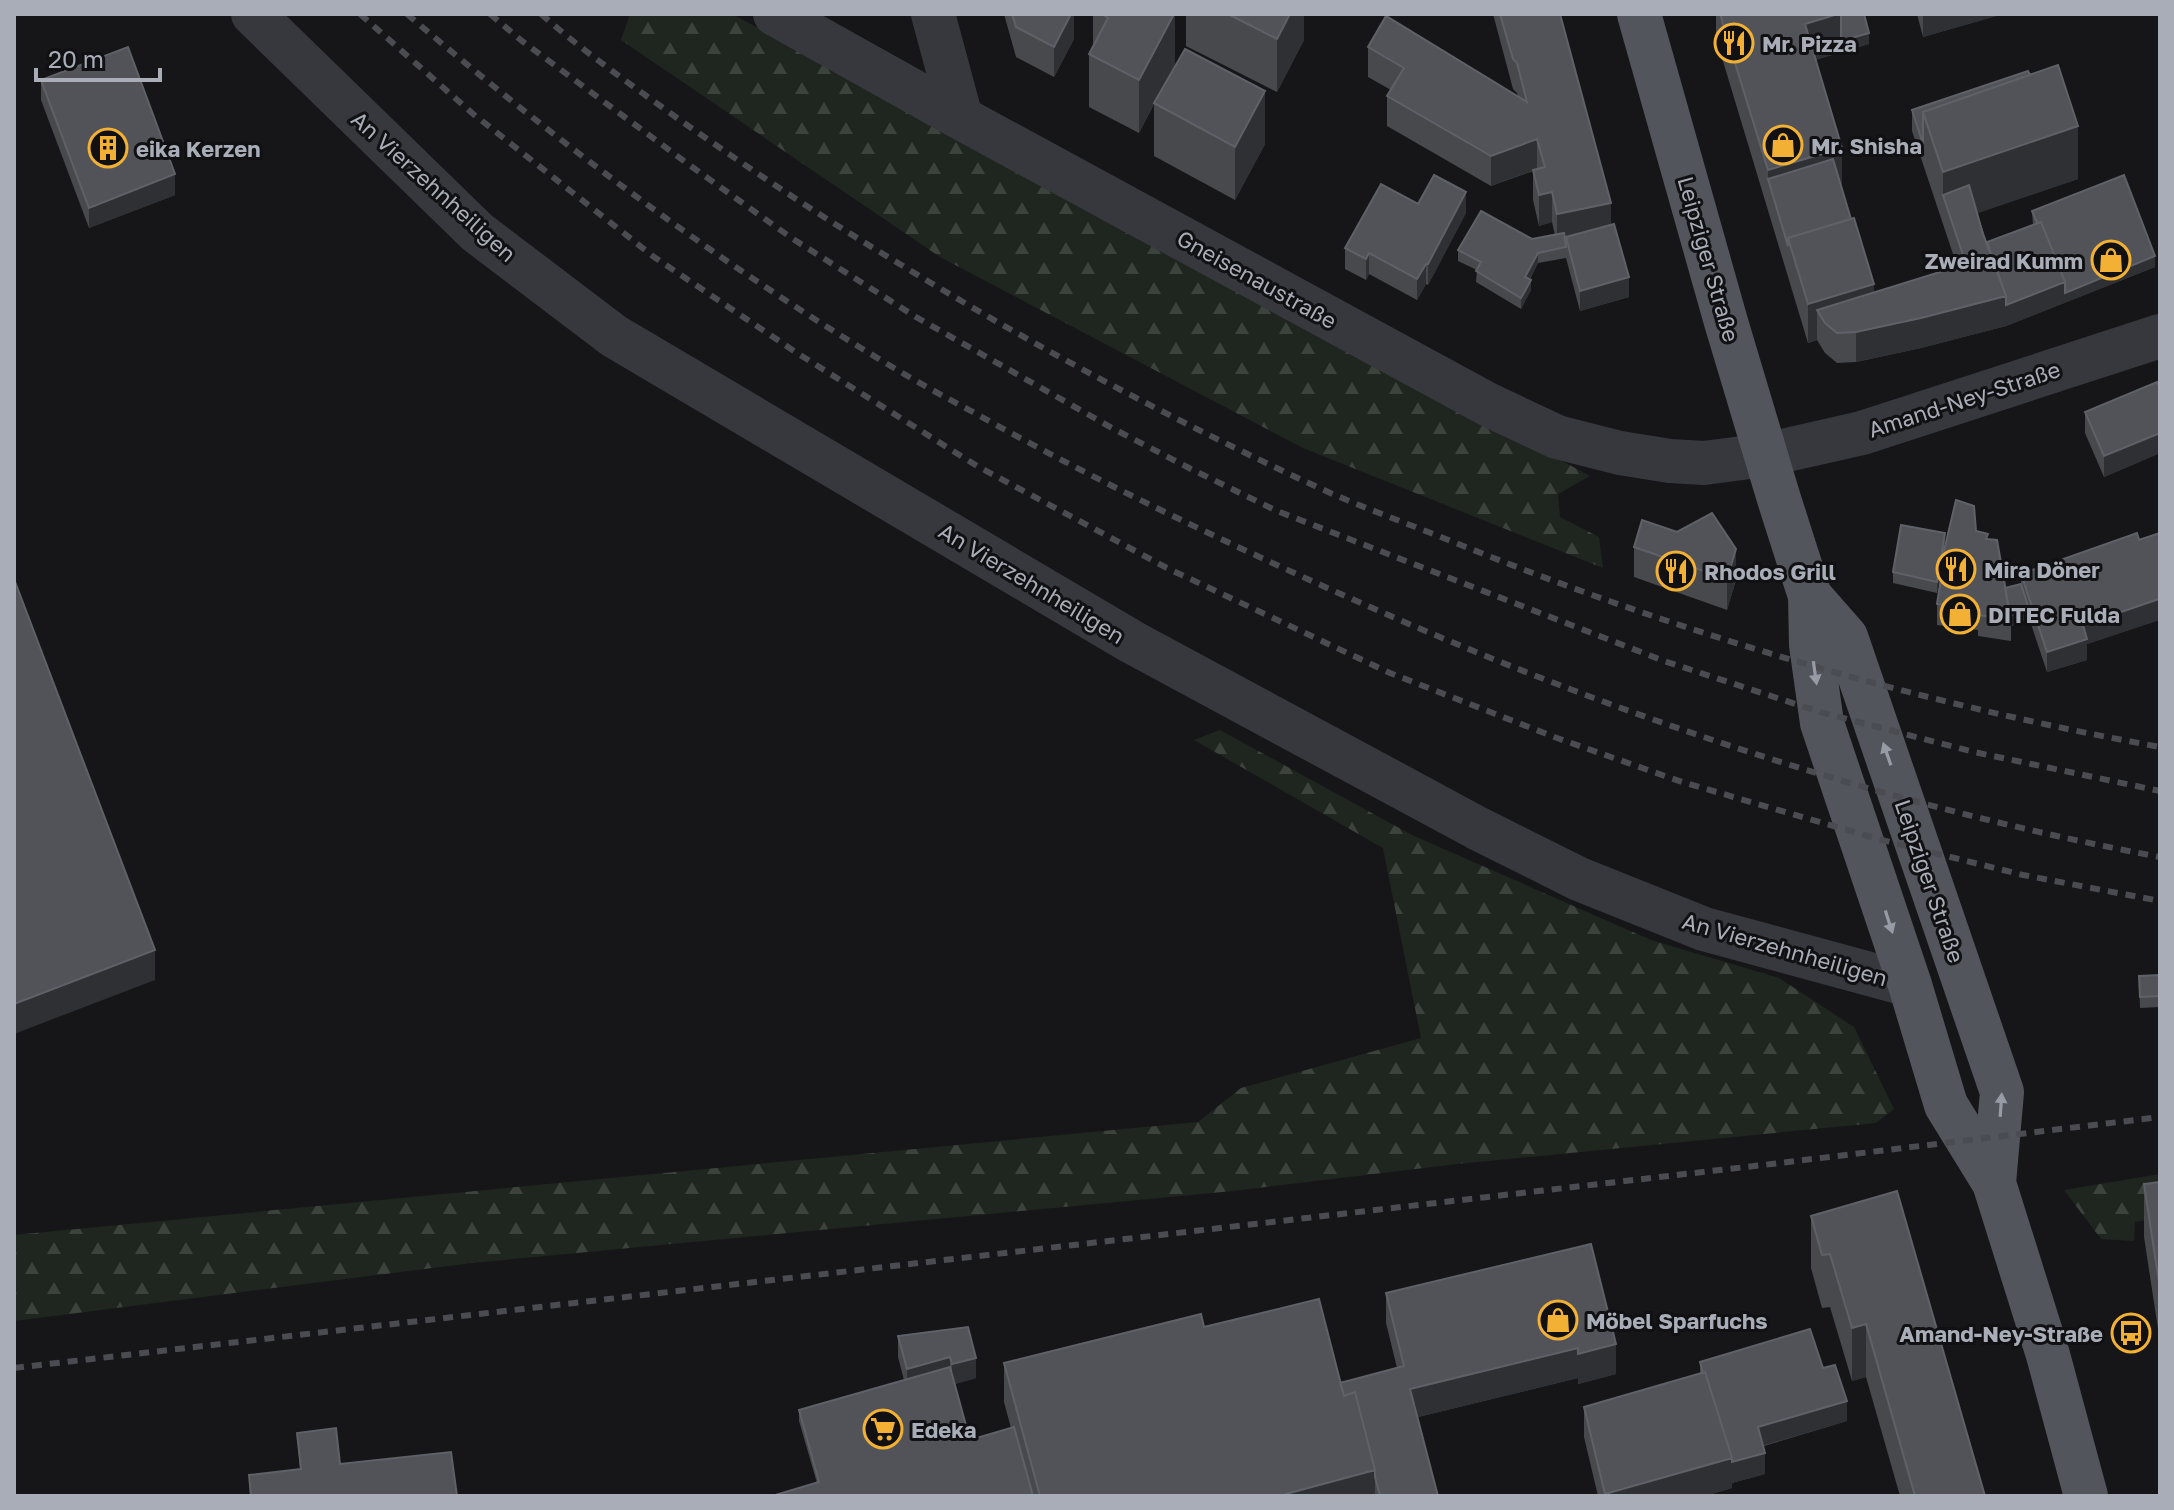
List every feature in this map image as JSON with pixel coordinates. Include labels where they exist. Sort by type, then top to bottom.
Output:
[{"type":"main road","name":"Leipziger Straße","points":[[1639,14],[1765,455],[1810,596],[1811,645],[1822,723],[1910,985],[1946,1105],[1994,1183],[2045,1342],[2086,1496]]},
{"type":"main road","name":"Leipziger Straße","points":[[1810,596],[1846,637],[2002,1092],[1994,1183]]},
{"type":"street","name":"An Vierzehnheiligen","points":[[253,14],[477,232],[614,336],[1132,642],[1477,828],[1579,879],[1704,929],[1910,985]]},
{"type":"street","name":"Gneisenaustraße","points":[[775,14],[1489,405],[1557,437],[1620,453],[1670,461],[1704,463],[1765,455]]},
{"type":"street","points":[[933,14],[961,118]]},
{"type":"street","name":"Amand-Ney-Straße","points":[[1765,455],[1898,423],[2160,336]]},
{"type":"green space","points":[[630,14],[732,14],[1590,476],[1558,494],[1560,517],[1599,537],[1603,568],[1303,448],[940,257],[621,40]]},
{"type":"green space","points":[[1220,730],[1412,835],[1651,940],[1779,978],[1854,1027],[1894,1109],[1876,1123],[1457,1164],[1233,1191],[472,1263],[14,1321],[14,1235],[1198,1122],[1241,1088],[1421,1038],[1383,848],[1194,740]]},
{"type":"green space","points":[[2160,1174],[2160,1218],[2135,1222],[2134,1241],[2101,1239],[2064,1190]]},
{"type":"building","points":[[1012,14],[1071,14],[1054,47],[1016,27]]},
{"type":"building","points":[[1102,14],[1174,14],[1139,80],[1089,54],[1108,18]]},
{"type":"building","points":[[1228,14],[1290,14],[1277,39]]},
{"type":"building","points":[[1500,14],[1560,14],[1611,203],[1557,214],[1552,192],[1539,195],[1533,170],[1545,167],[1537,139],[1491,156],[1387,96],[1404,68],[1368,47],[1386,16],[1527,102]]},
{"type":"building","points":[[1720,14],[1838,14],[1805,24],[1842,148],[1768,170]]},
{"type":"building","points":[[1841,14],[1864,14],[1869,33],[1841,41]]},
{"type":"building","name":"eika Kerzen","points":[[128,47],[175,174],[89,208],[41,80]]},
{"type":"building","points":[[1185,49],[1265,91],[1235,147],[1154,103]]},
{"type":"building","points":[[2058,65],[2078,126],[1943,172],[1923,112]]},
{"type":"building","points":[[2028,71],[2030,75],[1923,112],[1923,144],[1912,110]]},
{"type":"building","points":[[1833,159],[1851,219],[1788,238],[1788,246],[1768,179]]},
{"type":"building","points":[[1434,175],[1466,192],[1417,279],[1369,253],[1366,259],[1345,248],[1381,184],[1418,204]]},
{"type":"building","points":[[2124,175],[2155,256],[2065,293],[2065,282],[2041,222],[2037,223],[2032,211]]},
{"type":"building","points":[[1969,185],[2006,296],[1856,332],[1837,333],[1825,323],[1817,310],[1966,264],[1943,195]]},
{"type":"building","points":[[1481,211],[1532,239],[1564,233],[1566,247],[1538,253],[1525,277],[1531,280],[1521,298],[1476,271],[1481,262],[1458,250]]},
{"type":"building","points":[[1854,218],[1874,284],[1808,304],[1788,238]]},
{"type":"building","points":[[2041,222],[2065,282],[2006,305],[2006,296],[1987,242]]},
{"type":"building","points":[[1614,224],[1629,277],[1580,291],[1566,237]]},
{"type":"building","points":[[2157,382],[2160,388],[2160,433],[2104,456],[2085,412]]},
{"type":"building","points":[[1956,500],[1974,506],[1976,531],[1988,534],[1986,539],[1997,540],[2011,620],[1978,615],[1980,610],[1937,604],[1942,572],[1947,572],[1950,562],[1942,559]]},
{"type":"building","points":[[1712,513],[1736,549],[1727,579],[1634,547],[1642,520],[1677,532]]},
{"type":"building","points":[[1901,525],[1945,533],[1937,582],[1893,572]]},
{"type":"building","points":[[2137,533],[2139,540],[2160,533],[2160,600],[2083,625],[2087,639],[2047,652],[2021,574]]},
{"type":"building","points":[[14,579],[155,950],[14,1004]]},
{"type":"building","points":[[2021,584],[2029,609],[2010,616],[2005,588]]},
{"type":"building","points":[[2160,975],[2160,996],[2140,997],[2139,976]]},
{"type":"building","points":[[2160,1182],[2160,1289],[2144,1184]]},
{"type":"building","points":[[1897,1191],[1985,1496],[1915,1496],[1866,1324],[1852,1328],[1830,1254],[1822,1255],[1811,1216]]},
{"type":"building","points":[[1591,1244],[1616,1344],[1578,1354],[1578,1348],[1410,1389],[1438,1496],[1380,1496],[1355,1392],[1344,1396],[1340,1383],[1404,1366],[1386,1293]]},
{"type":"building","points":[[1319,1299],[1344,1396],[1355,1392],[1375,1470],[1287,1496],[1040,1496],[1004,1363],[1201,1314],[1204,1327]]},
{"type":"building","points":[[968,1327],[976,1358],[952,1364],[950,1357],[907,1369],[898,1336]]},
{"type":"building","points":[[1810,1329],[1823,1368],[1835,1365],[1847,1401],[1758,1427],[1765,1453],[1732,1462],[1700,1362]]},
{"type":"building","name":"Edeka","points":[[950,1367],[970,1440],[1014,1427],[1033,1496],[772,1496],[819,1482],[799,1410]]},
{"type":"building","points":[[1705,1372],[1732,1458],[1605,1494],[1584,1407]]},
{"type":"building","points":[[336,1428],[340,1464],[451,1452],[457,1496],[251,1496],[249,1475],[301,1469],[297,1433]]},
{"type":"railway","points":[[360,14],[472,113],[654,257],[797,353],[977,466],[1167,568],[1390,673],[1557,738],[1682,782],[1878,839],[2023,875],[2160,901]]},
{"type":"railway","points":[[407,14],[523,110],[643,202],[766,288],[926,386],[1067,463],[1200,529],[1334,591],[1534,675],[1739,749],[1948,810],[2160,857]]},
{"type":"railway","points":[[490,14],[522,41],[793,239],[916,317],[1112,428],[1277,511],[1664,661],[1820,712],[1974,752],[2160,791]]},
{"type":"railway","points":[[541,14],[677,118],[874,249],[1004,326],[1107,382],[1317,487],[1537,575],[1712,635],[1889,687],[2160,747]]},
{"type":"railway","points":[[14,1368],[2160,1117]]},
{"type":"place","name":"Mr. Pizza","points":[[1734,43]]},
{"type":"place","name":"Mr. Shisha","points":[[1783,145]]},
{"type":"place","name":"eika Kerzen","points":[[108,148]]},
{"type":"place","name":"Zweirad Kumm","points":[[2111,260]]},
{"type":"place","name":"Mira Döner","points":[[1956,569]]},
{"type":"place","name":"Rhodos Grill","points":[[1676,571]]},
{"type":"place","name":"DITEC Fulda","points":[[1960,614]]},
{"type":"place","name":"Möbel Sparfuchs","points":[[1558,1320]]},
{"type":"place","name":"Amand-Ney-Straße","points":[[2131,1333]]},
{"type":"place","name":"Edeka","points":[[883,1429]]}]
